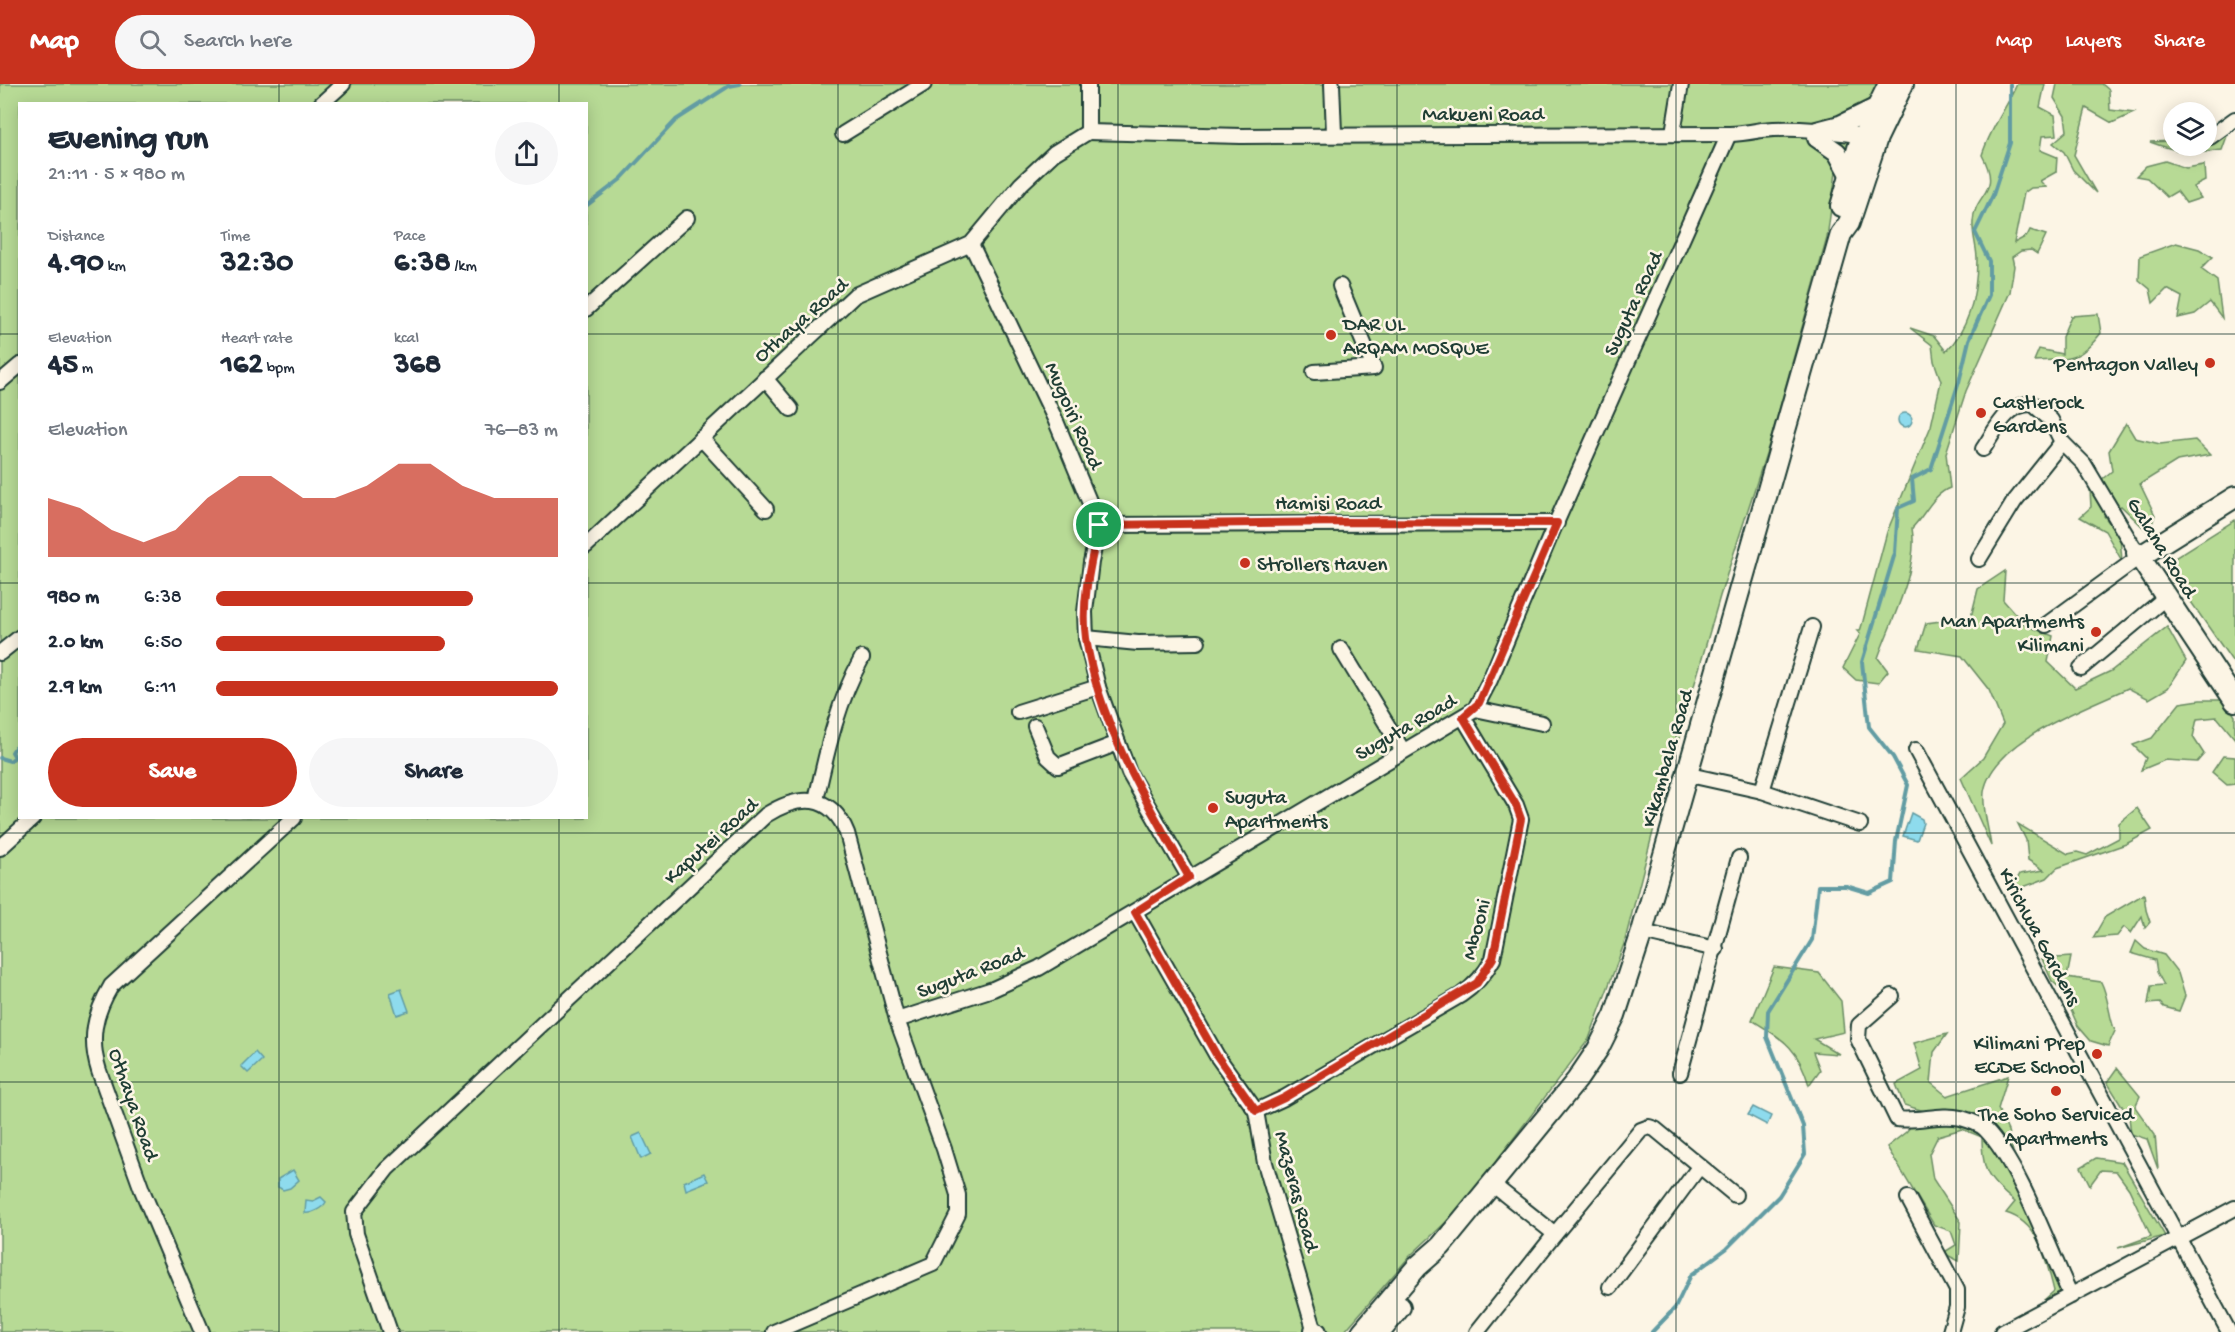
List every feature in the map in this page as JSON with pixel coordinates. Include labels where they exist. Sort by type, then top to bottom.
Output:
[{"type":"main road","points":[[1841,234],[1849,223],[1875,108],[1889,84]]},
{"type":"main road","points":[[1841,234],[1837,221],[1850,176],[1903,84]]},
{"type":"main road","name":"Kikambala Road","points":[[1441,1246],[1576,1080],[1598,1049],[1615,1015],[1642,932],[1685,774],[1841,234]]},
{"type":"main road","points":[[2138,555],[2235,497]]},
{"type":"main road","name":"Galana Road","points":[[2138,555],[2164,598],[2235,701]]},
{"type":"main road","points":[[1362,1332],[1417,1268],[1441,1246]]},
{"type":"main road","points":[[1380,1332],[1425,1274],[1441,1246]]},
{"type":"street","points":[[323,102],[343,84]]},
{"type":"street","points":[[843,134],[924,84]]},
{"type":"street","points":[[1088,84],[1088,132]]},
{"type":"street","points":[[1332,84],[1334,134]]},
{"type":"street","points":[[1673,133],[1681,84]]},
{"type":"street","points":[[1850,176],[1837,152],[1817,135],[1875,108]]},
{"type":"street","points":[[2217,132],[2235,119]]},
{"type":"street","name":"Makueni Road","points":[[1088,132],[1241,135],[1752,134],[1760,137],[1817,135],[1868,142]]},
{"type":"street","name":"Othaya Road","points":[[588,544],[855,295],[971,244],[1021,184],[1054,153],[1088,132]]},
{"type":"street","name":"Suguta Road","points":[[897,1020],[993,989],[1039,968],[1475,709],[1490,680],[1729,134]]},
{"type":"street","points":[[588,307],[687,218]]},
{"type":"street","name":"Mugoiri Road","points":[[971,244],[1055,419],[1099,525]]},
{"type":"street","points":[[1314,372],[1374,368],[1340,286]]},
{"type":"street","points":[[0,382],[18,367]]},
{"type":"street","points":[[765,378],[791,410]]},
{"type":"street","name":"Galana Road","points":[[1983,449],[2009,411],[2018,405],[2033,404],[2051,420],[2062,442],[2084,464],[2138,555]]},
{"type":"street","points":[[701,438],[766,509]]},
{"type":"street","points":[[1979,559],[2014,502],[2062,442]]},
{"type":"street","name":"Hamisi Road","points":[[1099,525],[1557,523]]},
{"type":"street","points":[[1099,525],[1088,580],[1086,638],[1098,687],[1129,773],[1189,877]]},
{"type":"street","points":[[2046,626],[2138,555]]},
{"type":"street","points":[[2081,668],[2164,598]]},
{"type":"street","points":[[1762,791],[1812,627]]},
{"type":"street","points":[[1086,638],[1138,643],[1197,642]]},
{"type":"street","points":[[0,653],[18,639]]},
{"type":"street","points":[[1341,649],[1403,751]]},
{"type":"street","points":[[774,1332],[933,1264],[958,1214],[957,1195],[944,1149],[897,1020],[847,833],[842,822],[830,809],[816,800],[834,722],[850,680],[862,658]]},
{"type":"street","points":[[1018,712],[1098,687]]},
{"type":"street","points":[[1475,709],[1542,723]]},
{"type":"street","name":"Mbooni","points":[[1256,1111],[1284,1098],[1461,995],[1477,983],[1487,971],[1493,958],[1521,819],[1516,805],[1463,717]]},
{"type":"street","points":[[1035,726],[1047,757],[1059,766],[1118,743]]},
{"type":"street","name":"Kirichwa Gardens","points":[[1916,750],[2229,1332]]},
{"type":"street","points":[[1685,774],[1762,791],[1860,824]]},
{"type":"street","name":"Kaputei Road","points":[[390,1332],[356,1234],[354,1212],[387,1169],[766,815],[796,801],[816,800]]},
{"type":"street","points":[[0,848],[32,819]]},
{"type":"street","name":"Othaya Road","points":[[202,1332],[142,1190],[94,1056],[92,1032],[101,1003],[111,986],[293,819]]},
{"type":"street","points":[[1680,1073],[1716,949],[1739,858]]},
{"type":"street","name":"Mazeras Road","points":[[1135,912],[1217,1056],[1256,1111],[1265,1163],[1315,1331]]},
{"type":"street","points":[[1642,932],[1716,949]]},
{"type":"street","points":[[1892,996],[1859,1025],[1858,1040],[1897,1119],[1912,1121],[1946,1116],[1961,1118],[1984,1128],[2011,1167],[2071,1296]]},
{"type":"street","points":[[1478,1332],[1641,1130],[1649,1127],[1655,1129],[1735,1195]]},
{"type":"street","points":[[1610,1287],[1699,1167]]},
{"type":"street","points":[[1492,1184],[1555,1234]]},
{"type":"street","points":[[1908,1198],[1958,1290],[1957,1307],[1950,1332]]},
{"type":"street","points":[[2002,1332],[2235,1208]]},
{"type":"green space","points":[[0,84],[1880,84],[1836,172],[1827,238],[1772,435],[1720,596],[1662,797],[1624,944],[1589,1039],[1460,1209],[1410,1256],[1344,1332],[0,1332]]},
{"type":"green space","points":[[2017,84],[2045,84],[2040,107],[2055,115],[2057,135],[2042,136],[2040,150],[2057,157],[2056,172],[2040,181],[2046,187],[2031,188],[2024,193],[2014,243],[2027,236],[2030,230],[2046,235],[2037,254],[2031,250],[2021,251],[2012,257],[2014,266],[2010,292],[1966,391],[1946,453],[1950,488],[1934,500],[1912,528],[1912,560],[1908,577],[1878,658],[1888,671],[1878,683],[1856,680],[1843,668],[1860,634],[1857,631],[1860,631],[1887,532],[1931,426],[1941,381],[1934,361],[1932,345],[1910,328],[1934,336],[1946,351],[1955,342],[1967,320],[1974,296],[1977,271],[1973,227],[1975,212],[1986,192],[1990,178],[1982,155],[1989,136]]},
{"type":"green space","points":[[2057,84],[2102,84],[2109,90],[2110,110],[2134,113],[2112,123],[2086,108],[2074,155],[2096,193],[2073,170],[2064,152],[2053,143],[2067,131],[2065,116],[2054,98]]},
{"type":"green space","points":[[2217,127],[2227,136],[2222,150],[2217,151]]},
{"type":"green space","points":[[2163,141],[2163,146],[2150,142]]},
{"type":"green space","points":[[2165,161],[2186,168],[2204,165],[2205,181],[2193,187],[2201,198],[2186,203],[2177,191],[2167,197],[2147,178],[2136,176],[2146,166]]},
{"type":"green space","points":[[2176,243],[2199,249],[2213,257],[2201,269],[2217,281],[2222,318],[2210,302],[2195,314],[2178,318],[2182,297],[2167,289],[2153,303],[2150,289],[2139,280],[2140,256]]},
{"type":"green space","points":[[2098,314],[2101,333],[2086,349],[2064,359],[2034,361],[2039,349],[2062,354],[2062,337],[2071,316]]},
{"type":"green space","points":[[2126,423],[2135,438],[2160,444],[2195,440],[2210,455],[2177,461],[2140,484],[2155,515],[2149,533],[2121,506],[2104,516],[2120,537],[2122,561],[2105,531],[2080,517],[2091,507],[2090,489],[2112,471],[2109,451]]},
{"type":"green space","points":[[2235,520],[2235,665],[2182,589],[2173,559]]},
{"type":"green space","points":[[2005,571],[2003,600],[2025,625],[2053,636],[2048,662],[2075,688],[2111,671],[2167,627],[2186,661],[2168,688],[2149,699],[2128,688],[2044,728],[2004,756],[1991,773],[1984,792],[1991,846],[1961,778],[1983,758],[2003,724],[1989,690],[1962,656],[1918,649],[1926,623],[1971,617],[1978,589]]},
{"type":"green space","points":[[2225,700],[2235,716],[2235,739],[2217,717],[2197,719],[2193,737],[2204,754],[2197,762],[2165,760],[2141,770],[2146,758],[2133,745],[2152,738],[2180,703]]},
{"type":"green space","points":[[2223,756],[2235,757],[2235,784],[2227,785],[2212,772]]},
{"type":"green space","points":[[2137,808],[2152,830],[2126,844],[2057,868],[2047,878],[2010,892],[2020,874],[2044,870],[2028,860],[2026,840],[2018,824],[2068,854],[2077,852],[2087,855],[2119,838],[2119,823]]},
{"type":"green space","points":[[2144,894],[2150,922],[2145,928],[2142,916],[2131,933],[2124,927],[2117,936],[2093,938],[2105,917]]},
{"type":"green space","points":[[2136,941],[2145,949],[2164,955],[2178,973],[2185,996],[2179,1011],[2164,1007],[2160,1003],[2148,1004],[2151,986],[2164,985],[2157,972],[2155,960],[2131,953]]},
{"type":"green space","points":[[2071,957],[2067,977],[2101,982],[2104,988],[2115,1031],[2108,1046],[2091,1041],[2078,1026],[2062,990],[2052,981],[2042,959]]},
{"type":"green space","points":[[1774,967],[1819,973],[1841,1001],[1844,1032],[1814,1039],[1839,1054],[1813,1052],[1820,1070],[1809,1085],[1795,1053],[1781,1039],[1752,1020]]},
{"type":"green space","points":[[1947,1034],[1934,1052],[1931,1083],[1947,1096],[2008,1076],[1998,1109],[2008,1131],[2013,1152],[2060,1250],[2059,1286],[2062,1295],[2043,1301],[2054,1291],[2040,1244],[2027,1225],[2006,1213],[2015,1202],[1998,1187],[1988,1174],[1983,1159],[1982,1137],[1962,1129],[1938,1136],[1929,1154],[1933,1179],[1961,1222],[1959,1261],[1943,1253],[1956,1245],[1951,1231],[1934,1225],[1887,1147],[1906,1132],[1924,1111],[1904,1105],[1896,1084],[1922,1070],[1914,1043]]},
{"type":"green space","points":[[2117,1068],[2140,1096],[2135,1107],[2155,1135],[2158,1169],[2147,1139],[2131,1134],[2129,1117],[2107,1082]]},
{"type":"green space","points":[[2096,1158],[2122,1162],[2165,1236],[2118,1248],[2151,1236],[2129,1189],[2116,1171],[2101,1170],[2090,1185],[2081,1167]]},
{"type":"water","points":[[1902,413],[1908,413],[1912,420],[1908,427],[1902,427],[1898,423],[1898,417]]},
{"type":"water","points":[[1911,813],[1922,819],[1923,823],[1917,840],[1903,836]]},
{"type":"water","points":[[401,989],[409,1011],[397,1015],[390,993]]},
{"type":"water","points":[[255,1052],[262,1060],[248,1073],[241,1066]]},
{"type":"water","points":[[1753,1107],[1771,1116],[1767,1125],[1748,1115]]},
{"type":"water","points":[[641,1133],[651,1154],[641,1159],[632,1137]]},
{"type":"water","points":[[293,1170],[299,1180],[290,1188],[283,1190],[278,1187],[278,1179]]},
{"type":"water","points":[[704,1173],[708,1181],[686,1190],[684,1182]]},
{"type":"water","points":[[321,1197],[326,1202],[320,1208],[305,1213],[306,1200],[313,1201]]},
{"type":"waterway","points":[[588,204],[621,179],[676,120],[729,86],[740,84]]},
{"type":"waterway","points":[[1652,1332],[1675,1308],[1691,1275],[1726,1249],[1779,1196],[1805,1154],[1803,1126],[1767,1037],[1768,1011],[1812,940],[1818,886],[1846,886],[1869,893],[1893,882],[1896,841],[1908,785],[1893,757],[1869,727],[1862,662],[1895,553],[1898,508],[1914,501],[1912,479],[1931,469],[1959,382],[1969,340],[1989,295],[1989,261],[1975,232],[1993,195],[2010,143],[2010,84]]},
{"type":"waterway","points":[[0,758],[10,761],[15,757],[12,752],[18,743]]},
{"type":"place","name":"DAR UL ARQAM MOSQUE","points":[[1331,335]]},
{"type":"place","name":"Pentagon Valley","points":[[2210,363]]},
{"type":"place","name":"Castlerock Gardens","points":[[1981,413]]},
{"type":"place","name":"Strollers Haven","points":[[1245,563]]},
{"type":"place","name":"Man Apartments Kilimani","points":[[2096,632]]},
{"type":"place","name":"Suguta Apartments","points":[[1213,808]]},
{"type":"place","name":"Kilimani Prep ECDE School","points":[[2097,1054]]},
{"type":"place","name":"The Soho Serviced Apartments","points":[[2056,1091]]},
{"type":"route","points":[[1344,522],[1557,523],[1479,703],[1475,709],[1463,717],[1516,805],[1521,819],[1493,958],[1487,971],[1477,983],[1461,995],[1284,1098],[1256,1111],[1217,1056],[1190,1004],[1135,912],[1189,877],[1129,773],[1098,687],[1086,638],[1085,612],[1088,580],[1099,525],[1344,522]]}]
